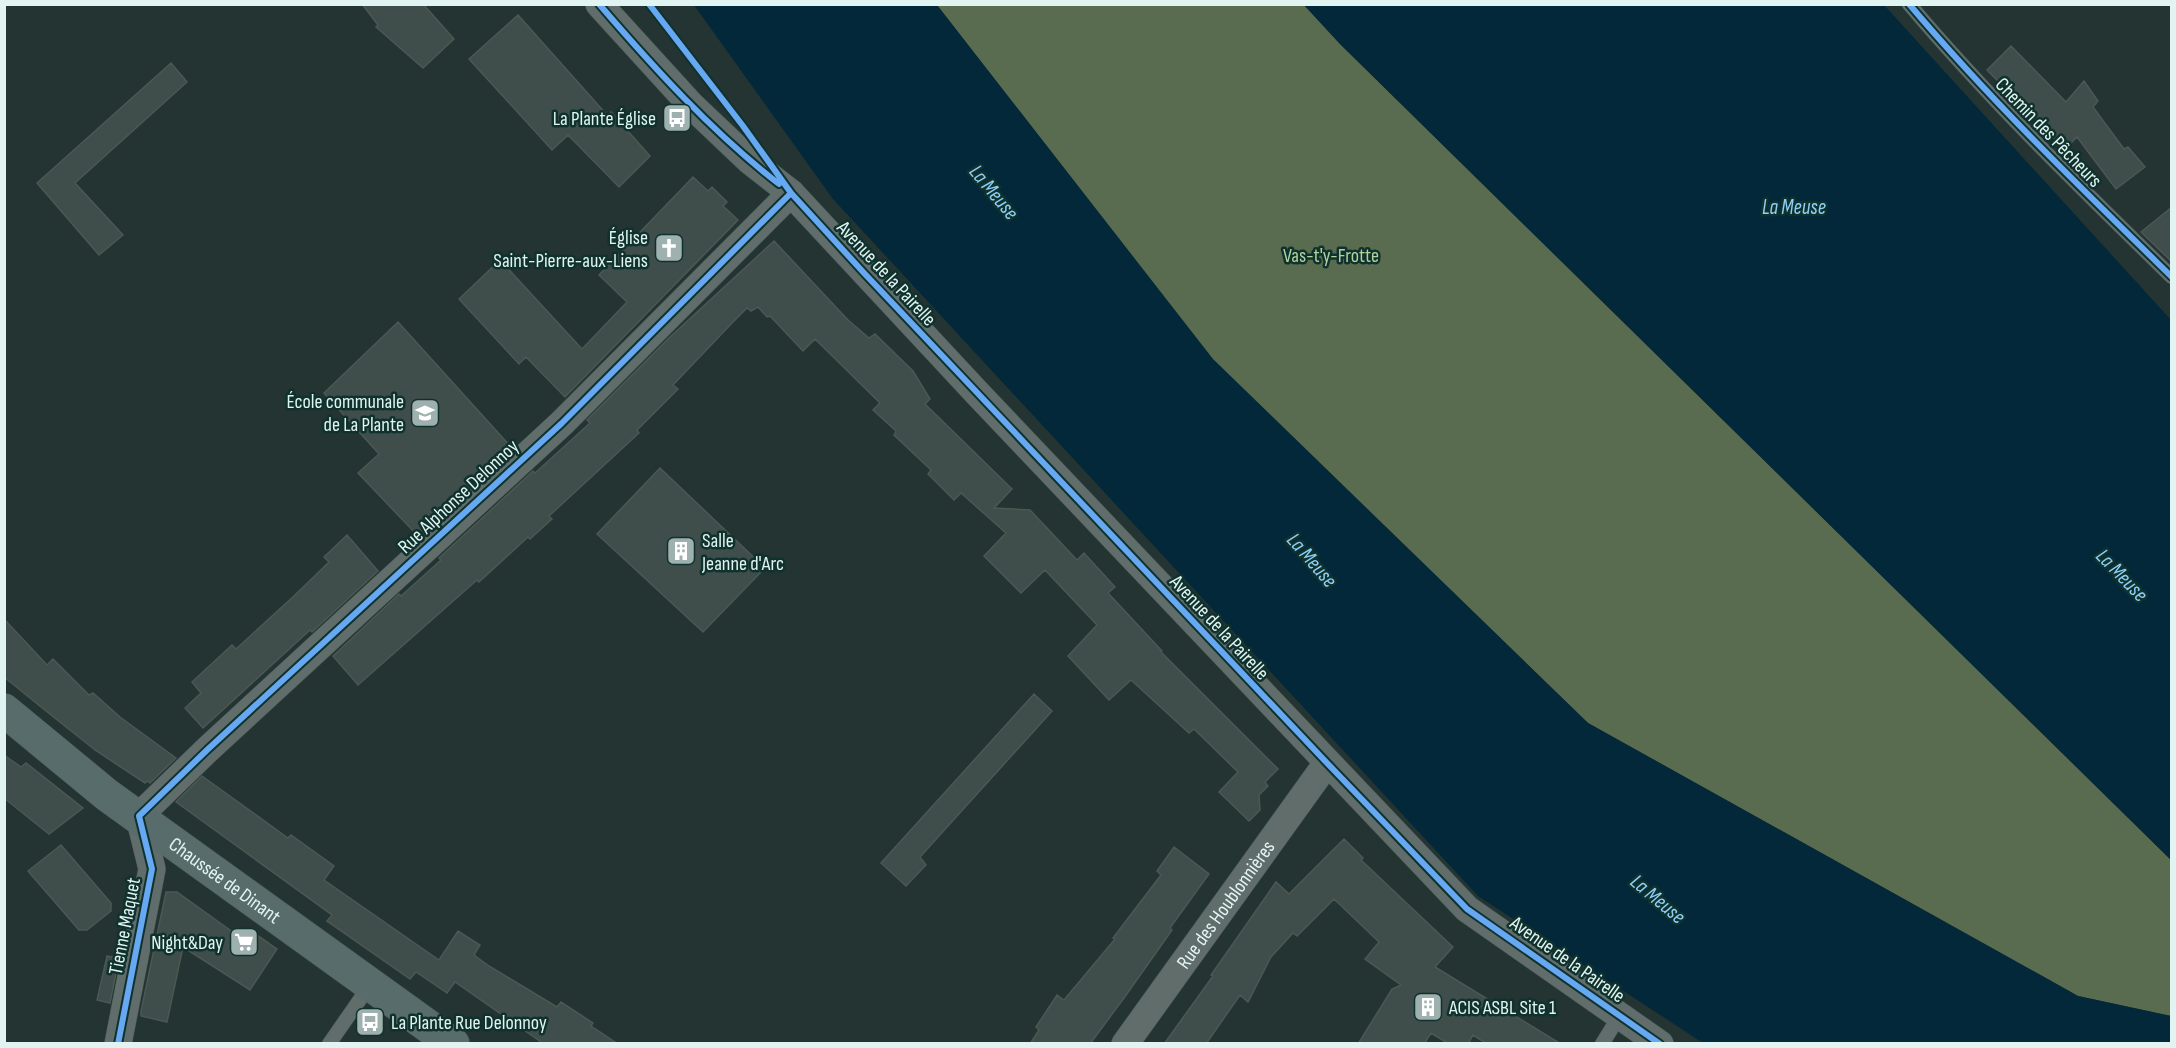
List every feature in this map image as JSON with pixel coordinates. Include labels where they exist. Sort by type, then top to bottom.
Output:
[{"type":"main road","name":"Chaussée de Dinant","points":[[4,710],[107,795],[453,1044]]},
{"type":"street","name":"Avenue de la Pairelle","points":[[599,4],[691,105],[750,161],[791,193],[978,394],[1467,909],[1660,1044]]},
{"type":"street","name":"Rue Alphonse Delonnoy","points":[[139,816],[207,750],[562,423],[791,193]]},
{"type":"street","name":"Rue des Houblonnières","points":[[1125,1044],[1327,763]]},
{"type":"street","name":"Tienne Maquet","points":[[118,1044],[152,869],[139,816]]},
{"type":"lane","name":"Chemin des Pêcheurs","points":[[1909,4],[1956,60],[2052,160],[2172,277]]},
{"type":"lane","points":[[329,1044],[370,986]]},
{"type":"lane","points":[[1602,1044],[1620,1016]]},
{"type":"green space","name":"Vas-t'y-Frotte","points":[[937,5],[1304,5],[1340,44],[2171,860],[2171,1016],[2078,996],[1588,723],[1212,359]]},
{"type":"water","name":"La Meuse","points":[[694,5],[937,5],[1213,359],[1588,723],[2078,996],[2171,1016],[2171,1043],[1703,1043],[1478,896],[833,199]]},
{"type":"water","name":"La Meuse","points":[[1304,5],[1884,5],[2171,320],[2171,860],[1340,44]]},
{"type":"building","points":[[362,4],[423,4],[454,39],[423,68],[376,27],[378,25]]},
{"type":"building","points":[[518,15],[608,116],[611,112],[650,156],[619,187],[568,135],[552,150],[469,59]]},
{"type":"building","points":[[2011,46],[2066,102],[2084,81],[2098,101],[2093,107],[2124,149],[2128,147],[2145,167],[2116,189],[2077,137],[2065,149],[1987,70]]},
{"type":"building","points":[[171,63],[187,82],[75,183],[123,235],[99,255],[37,183]]},
{"type":"building","points":[[693,177],[708,191],[712,187],[727,202],[723,206],[738,220],[565,397],[526,357],[519,364],[459,299],[500,260],[582,349],[627,302],[599,275]]},
{"type":"building","points":[[2172,207],[2172,262],[2141,232]]},
{"type":"building","points":[[774,241],[848,320],[869,338],[875,334],[913,371],[930,399],[925,404],[1012,489],[994,508],[1030,510],[1077,560],[1084,553],[1115,587],[1108,593],[1161,652],[1278,769],[1265,782],[1268,786],[1259,795],[1260,810],[1249,821],[1219,792],[1238,772],[1194,729],[1189,733],[1131,680],[1109,700],[1068,656],[1097,625],[1045,570],[1021,593],[984,556],[1006,533],[961,493],[954,500],[928,474],[931,470],[894,435],[896,431],[873,410],[880,403],[815,339],[803,351],[770,316],[767,317],[758,307],[751,311],[747,308],[733,322],[673,385],[678,389],[637,430],[639,433],[549,516],[552,519],[530,539],[528,537],[479,582],[477,580],[358,685],[333,656],[399,594],[401,596],[441,560],[439,558],[533,471],[535,473],[590,423],[587,420],[670,337]]},
{"type":"building","points":[[398,322],[512,448],[417,535],[358,473],[379,454],[324,393]]},
{"type":"building","name":"Salle Jeanne d'Arc","points":[[660,468],[765,568],[703,632],[597,534]]},
{"type":"building","points":[[347,535],[378,571],[203,728],[185,708],[201,693],[192,682],[232,645],[236,649],[294,596],[329,562],[324,557]]},
{"type":"building","points":[[4,619],[47,665],[53,659],[89,695],[93,693],[120,717],[176,758],[150,783],[147,781],[145,783],[95,750],[41,707],[4,677]]},
{"type":"building","points":[[1034,694],[1052,711],[920,857],[926,865],[906,886],[881,863]]},
{"type":"building","points":[[4,755],[21,767],[26,763],[83,808],[49,834],[4,798]]},
{"type":"building","points":[[202,776],[288,838],[291,835],[334,866],[324,880],[439,960],[458,931],[480,945],[474,955],[489,966],[557,1007],[561,1002],[593,1023],[591,1026],[618,1044],[544,1044],[455,982],[447,993],[416,972],[410,979],[327,921],[332,915],[176,802]]},
{"type":"building","points":[[1344,839],[1363,858],[1361,860],[1453,947],[1435,967],[1561,1044],[1487,1044],[1473,1035],[1468,1044],[1449,1044],[1431,1033],[1424,1044],[1358,1044],[1392,989],[1401,985],[1365,959],[1379,942],[1334,899],[1297,936],[1293,933],[1271,957],[1248,1002],[1240,995],[1206,1044],[1164,1044],[1276,882],[1289,894]]},
{"type":"building","points":[[61,845],[111,903],[111,911],[87,930],[79,930],[28,871]]},
{"type":"building","points":[[1174,847],[1209,874],[1124,998],[1090,1044],[1030,1044],[1039,1030],[1036,1027],[1057,995],[1064,1000],[1115,939],[1113,938],[1161,875],[1157,871]]},
{"type":"building","points":[[166,892],[177,892],[248,943],[254,933],[277,949],[250,990],[183,947],[167,1022],[141,1016]]},
{"type":"building","points":[[107,956],[119,958],[110,1003],[97,1000]]},
{"type":"cycle path","points":[[599,4],[684,98],[730,143],[779,184]]},
{"type":"cycle path","points":[[649,4],[743,126],[791,193],[864,273],[1467,909],[1660,1044]]},
{"type":"cycle path","points":[[1909,4],[2004,110],[2172,277]]},
{"type":"cycle path","points":[[118,1044],[152,869],[139,816],[207,750],[562,423],[791,193]]},
{"type":"place","name":"La Plante Église","points":[[677,118]]},
{"type":"place","name":"Église Saint-Pierre-aux-Liens","points":[[669,248]]},
{"type":"place","name":"École communale de La Plante","points":[[425,413]]},
{"type":"place","name":"Salle Jeanne d'Arc","points":[[681,551]]},
{"type":"place","name":"Night&Day","points":[[244,942]]},
{"type":"place","name":"ACIS ASBL Site 1","points":[[1428,1007]]},
{"type":"place","name":"La Plante Rue Delonnoy","points":[[370,1022]]}]
